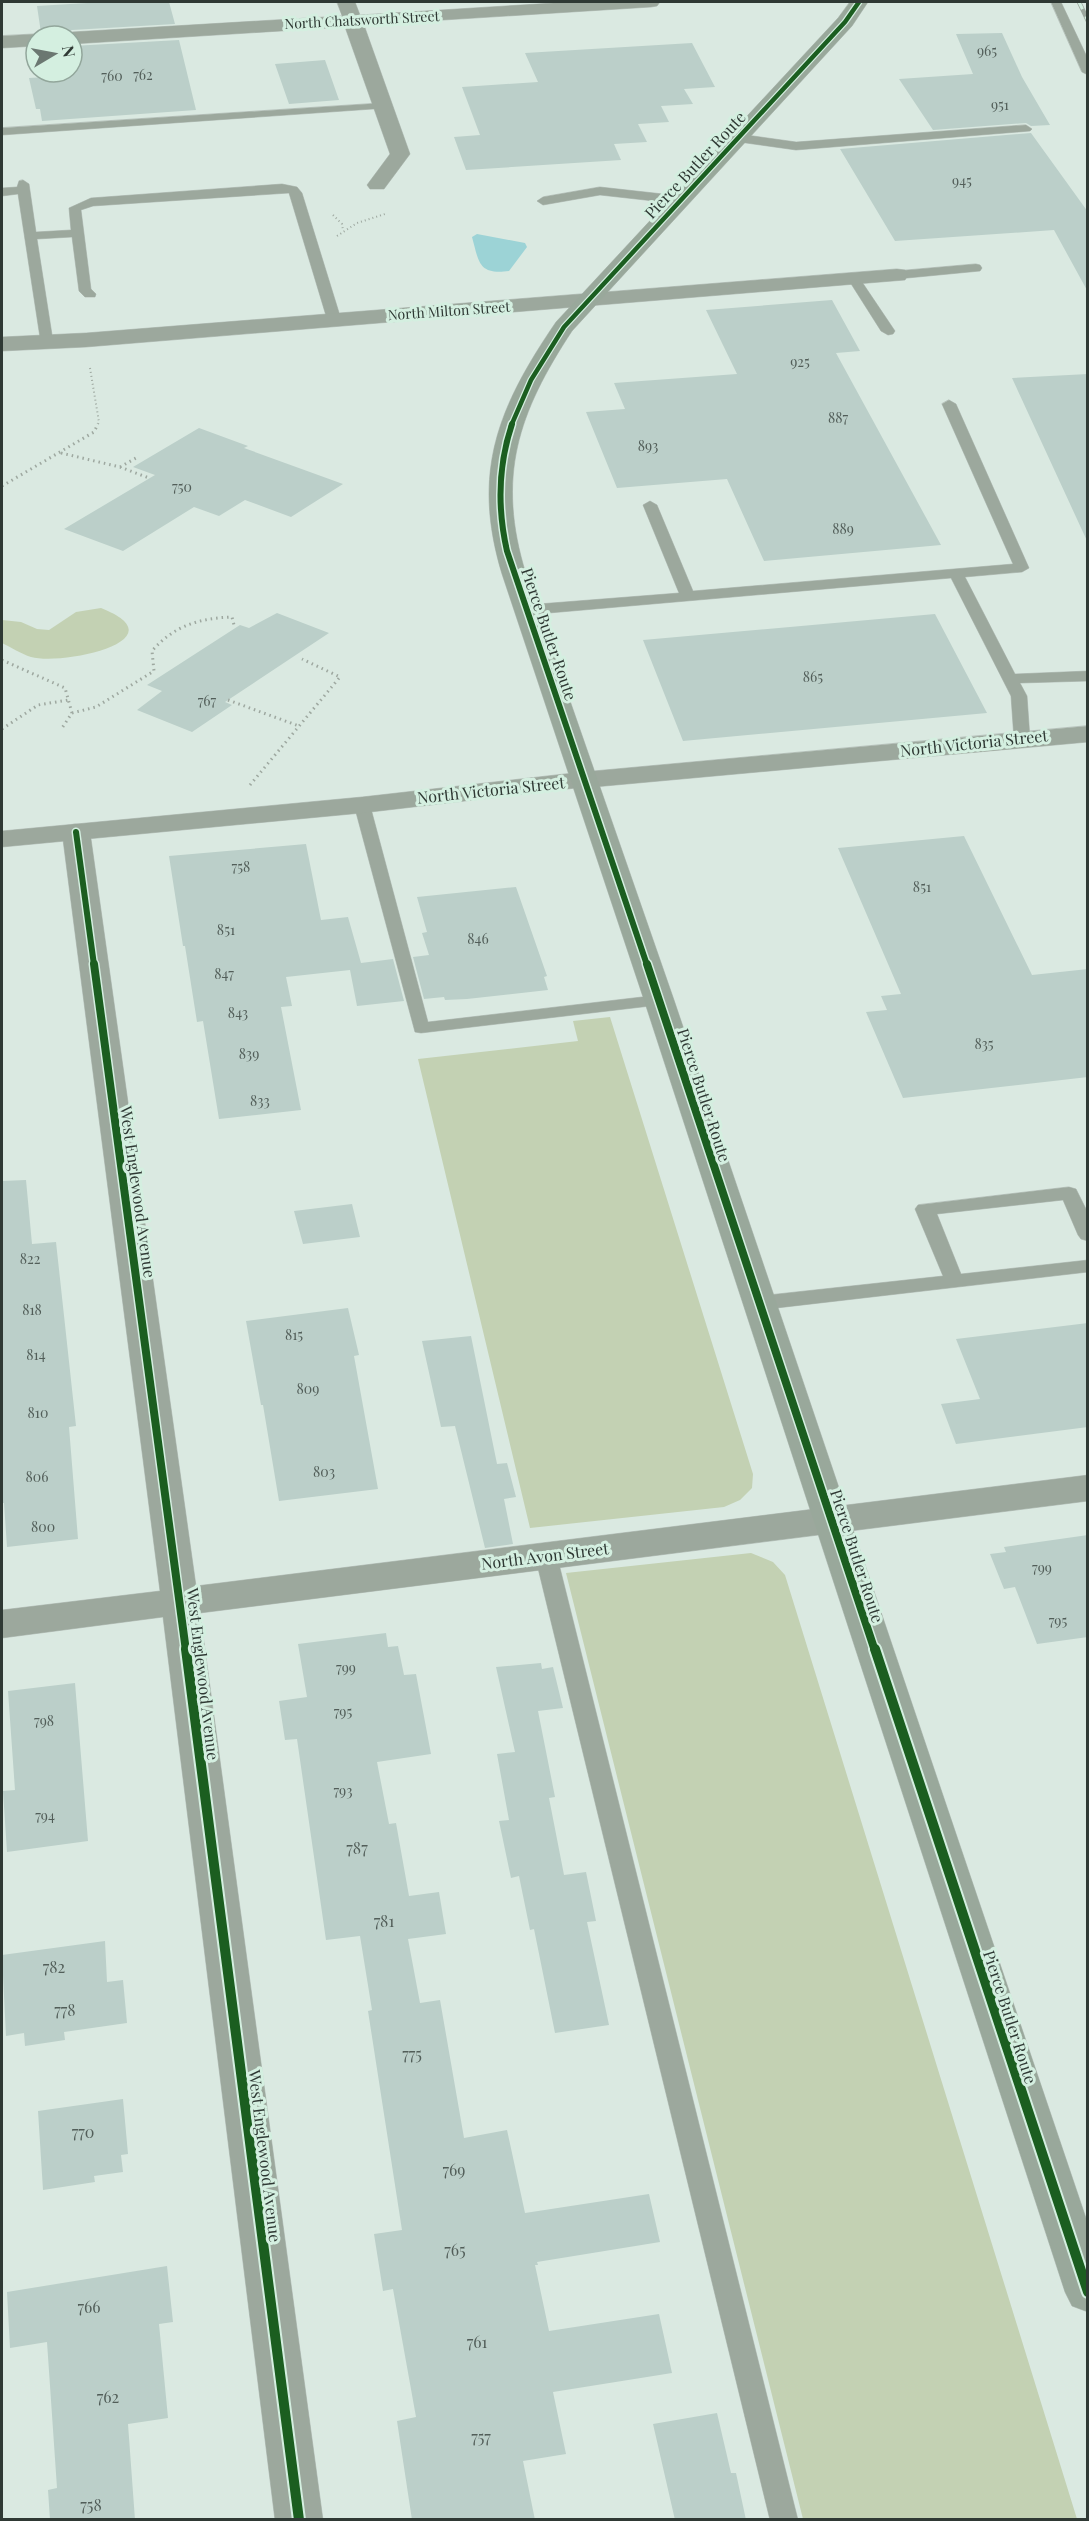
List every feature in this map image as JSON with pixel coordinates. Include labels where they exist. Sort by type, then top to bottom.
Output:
[{"type":"main road","name":"Pierce Butler Route","points":[[859,2],[845,22],[586,301],[545,355],[515,416],[500,477],[500,512],[504,543],[526,610],[659,1000],[1088,2292]]},
{"type":"street","points":[[346,2],[400,154],[377,185]]},
{"type":"street","name":"North Chatsworth Street","points":[[84,37],[352,21],[522,6],[651,2]]},
{"type":"street","points":[[2,42],[24,41]]},
{"type":"street","name":"North Milton Street","points":[[2,344],[86,340],[897,275]]},
{"type":"street","name":"North Victoria Street","points":[[2,839],[362,805],[583,780],[1088,734]]},
{"type":"street","name":"West Englewood Avenue","points":[[76,832],[180,1602],[299,2520]]},
{"type":"street","name":"North Avon Street","points":[[2,1624],[1088,1488]]},
{"type":"lane","points":[[1056,2],[1088,72]]},
{"type":"lane","points":[[2,132],[383,106]]},
{"type":"lane","points":[[739,138],[796,146],[1026,129]]},
{"type":"lane","points":[[2,192],[24,187],[46,341]]},
{"type":"lane","points":[[90,294],[86,291],[75,207],[81,204],[282,188],[293,190],[296,193],[334,320]]},
{"type":"lane","points":[[543,201],[600,191],[681,200]]},
{"type":"lane","points":[[31,236],[78,232]]},
{"type":"lane","points":[[897,275],[976,268]]},
{"type":"lane","points":[[854,279],[888,331]]},
{"type":"lane","points":[[526,610],[1022,568],[949,404]]},
{"type":"lane","points":[[650,505],[688,596]]},
{"type":"lane","points":[[956,574],[1019,696],[1022,739]]},
{"type":"lane","points":[[1011,679],[1088,676]]},
{"type":"lane","points":[[362,805],[421,1028],[659,1000]]},
{"type":"lane","points":[[955,1282],[925,1209],[1069,1193],[1088,1235]]},
{"type":"lane","points":[[759,1303],[1088,1266]]},
{"type":"lane","points":[[546,1556],[784,2520]]},
{"type":"path","points":[[312,247],[327,243],[357,224],[385,214]]},
{"type":"path","points":[[2,486],[94,432],[99,422],[86,340]]},
{"type":"path","points":[[60,452],[120,467],[149,478]]},
{"type":"path","points":[[120,467],[136,458]]},
{"type":"path","points":[[62,728],[72,713],[96,707],[154,671],[152,651],[179,628],[196,621],[218,617],[232,617],[234,625]]},
{"type":"path","points":[[247,788],[340,677],[302,659]]},
{"type":"path","points":[[2,660],[65,688],[72,713]]},
{"type":"path","points":[[2,729],[38,705],[68,700]]},
{"type":"path","points":[[228,700],[299,726]]},
{"type":"green space","points":[[101,608],[123,620],[129,630],[123,640],[108,648],[67,658],[47,659],[27,656],[2,643],[2,620],[21,622],[37,629],[49,630],[76,612]]},
{"type":"green space","points":[[610,1017],[753,1474],[752,1488],[740,1500],[724,1507],[530,1528],[418,1059],[578,1041],[573,1021]]},
{"type":"green space","points":[[751,1553],[773,1562],[785,1575],[1077,2519],[803,2519],[566,1573]]},
{"type":"water","points":[[477,234],[525,243],[527,247],[509,271],[491,271],[481,265],[479,260],[472,237]]},
{"type":"building","points":[[104,2],[169,2],[175,24],[84,29],[84,24],[40,24],[37,6]]},
{"type":"building","points":[[1002,33],[1022,77],[1050,125],[1031,126],[1026,123],[933,130],[899,79],[973,74],[956,34]]},
{"type":"building","points":[[179,40],[196,110],[42,121],[40,109],[36,109],[30,84],[84,84],[84,45]]},
{"type":"building","points":[[692,43],[715,87],[684,89],[693,104],[661,106],[669,122],[638,124],[647,142],[614,144],[621,160],[466,170],[454,137],[480,135],[462,87],[538,82],[525,53]]},
{"type":"building","points":[[325,60],[339,100],[289,104],[275,64]]},
{"type":"building","points":[[1031,133],[1088,212],[1088,292],[1054,230],[895,241],[840,149]]},
{"type":"building","points":[[832,300],[860,351],[836,353],[941,545],[764,561],[727,479],[617,488],[586,412],[625,409],[614,383],[737,374],[706,310]]},
{"type":"building","points":[[1088,374],[1088,543],[1012,378]]},
{"type":"building","points":[[199,428],[248,446],[244,448],[343,484],[291,517],[245,500],[219,516],[194,507],[123,551],[64,529],[155,475],[133,467]]},
{"type":"building","points":[[277,613],[329,633],[225,702],[232,705],[192,732],[137,710],[162,691],[147,685],[240,625],[249,628]]},
{"type":"building","points":[[935,614],[987,713],[683,741],[643,640]]},
{"type":"building","points":[[964,836],[1032,975],[1088,969],[1088,1077],[903,1098],[866,1012],[887,1010],[881,996],[901,994],[838,848]]},
{"type":"building","points":[[306,844],[321,920],[348,917],[361,963],[393,959],[404,1001],[357,1006],[350,970],[286,977],[292,1006],[281,1007],[301,1110],[219,1119],[203,1021],[197,1022],[169,856]]},
{"type":"building","points":[[516,887],[547,976],[544,977],[548,990],[467,999],[445,1000],[444,997],[424,999],[413,957],[429,955],[422,933],[427,932],[417,897]]},
{"type":"building","points":[[26,1180],[32,1244],[56,1242],[76,1426],[69,1427],[78,1539],[7,1547],[4,1503],[2,1503],[2,1181]]},
{"type":"building","points":[[352,1204],[360,1237],[303,1244],[294,1211]]},
{"type":"building","points":[[348,1308],[359,1355],[354,1356],[378,1489],[279,1501],[246,1321]]},
{"type":"building","points":[[1088,1323],[1088,1427],[956,1444],[941,1404],[980,1399],[956,1339]]},
{"type":"building","points":[[471,1336],[497,1464],[507,1463],[516,1497],[504,1499],[513,1544],[485,1548],[455,1426],[441,1427],[422,1341]]},
{"type":"building","points":[[1088,1535],[1088,1637],[1037,1644],[1015,1587],[1004,1589],[990,1554],[1006,1552],[1004,1547]]},
{"type":"building","points":[[386,1633],[388,1647],[398,1646],[404,1675],[416,1674],[431,1754],[377,1762],[389,1824],[396,1823],[409,1896],[439,1892],[446,1934],[408,1939],[420,2003],[440,2000],[464,2138],[507,2130],[525,2213],[649,2194],[660,2242],[537,2262],[538,2265],[535,2265],[549,2331],[659,2314],[672,2373],[553,2392],[566,2454],[523,2461],[535,2520],[412,2520],[397,2421],[416,2417],[393,2289],[383,2291],[374,2234],[402,2230],[368,2011],[372,2010],[360,1936],[326,1940],[297,1739],[285,1740],[279,1701],[307,1697],[298,1644]]},
{"type":"building","points":[[541,1663],[542,1669],[553,1667],[563,1708],[538,1711],[555,1797],[549,1798],[564,1875],[586,1872],[596,1921],[587,1922],[609,2025],[555,2033],[534,1929],[530,1930],[519,1876],[511,1878],[499,1821],[509,1820],[497,1754],[515,1752],[496,1667]]},
{"type":"building","points":[[75,1683],[88,1841],[7,1852],[3,1791],[15,1790],[8,1691]]},
{"type":"building","points":[[105,1941],[107,1982],[123,1980],[127,2023],[64,2032],[65,2040],[25,2046],[24,2033],[6,2036],[2,1955]]},
{"type":"building","points":[[123,2099],[128,2154],[121,2155],[123,2172],[94,2176],[95,2182],[43,2190],[38,2111]]},
{"type":"building","points":[[167,2266],[173,2322],[159,2324],[168,2418],[128,2424],[135,2520],[50,2520],[48,2490],[57,2488],[47,2342],[10,2348],[7,2292]]},
{"type":"building","points":[[717,2413],[731,2473],[736,2473],[746,2520],[675,2520],[653,2424]]},
{"type":"railway","points":[[1079,2],[1088,21]]},
{"type":"cycle path","points":[[859,2],[845,22],[564,327],[531,380],[507,439],[500,479],[500,515],[514,574],[659,1000],[1088,2292]]},
{"type":"cycle path","points":[[76,832],[174,1557],[299,2520]]}]
